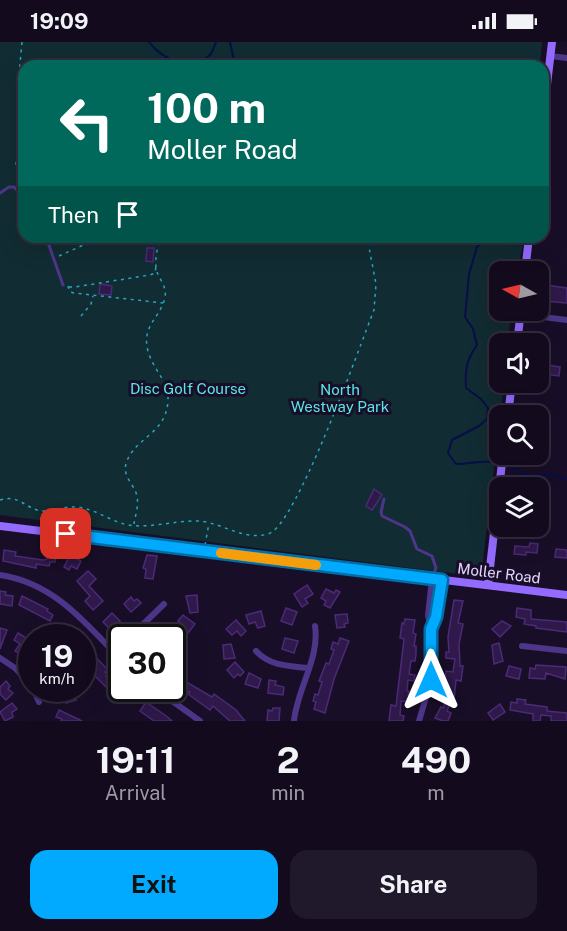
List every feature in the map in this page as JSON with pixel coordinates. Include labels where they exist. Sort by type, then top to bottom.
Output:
[{"type":"street","points":[[549,65],[552,42]]},
{"type":"street","points":[[550,56],[567,58]]},
{"type":"street","points":[[526,261],[528,243]]},
{"type":"street","points":[[549,317],[567,320]]},
{"type":"street","points":[[488,585],[502,465]]},
{"type":"street","name":"Moller Road","points":[[0,526],[567,595]]},
{"type":"street","points":[[0,575],[32,584],[56,597],[71,608],[108,647]]},
{"type":"street","points":[[419,721],[431,680],[431,629],[428,615],[432,579]]},
{"type":"street","points":[[431,629],[436,617],[442,580]]},
{"type":"street","points":[[143,624],[164,604]]},
{"type":"street","points":[[294,721],[295,706],[315,648],[315,626]]},
{"type":"street","points":[[522,646],[567,651]]},
{"type":"street","points":[[256,651],[263,658],[275,664],[308,668]]},
{"type":"street","points":[[0,658],[18,671]]},
{"type":"street","points":[[174,702],[200,721]]},
{"type":"lane","points":[[0,193],[9,187],[14,187],[18,191]]},
{"type":"lane","points":[[48,243],[63,285]]},
{"type":"lane","points":[[384,499],[382,516],[405,526],[410,531],[417,549],[432,556],[436,568],[432,579]]},
{"type":"path","points":[[20,60],[22,42]]},
{"type":"path","points":[[18,156],[16,164],[18,170]]},
{"type":"path","points":[[58,257],[88,243]]},
{"type":"path","points":[[0,500],[17,498],[35,509],[44,511],[74,507],[91,510],[123,524],[196,520],[209,522],[236,532],[268,534],[278,529],[300,494],[374,310],[376,284],[368,243]]},
{"type":"path","points":[[158,244],[155,273],[75,287],[68,286],[70,291],[163,303]]},
{"type":"path","points":[[134,525],[138,496],[126,473],[126,463],[132,452],[159,427],[166,417],[168,404],[168,392],[148,352],[148,327],[166,296],[165,286],[156,265]]},
{"type":"path","points":[[81,316],[91,304],[93,295]]},
{"type":"path","points":[[204,550],[209,522]]},
{"type":"green space","name":"North Westway Park","points":[[0,42],[542,42],[540,60],[18,60],[18,243],[523,243],[520,261],[489,261],[489,321],[510,321],[509,333],[489,333],[489,393],[503,393],[501,405],[489,405],[489,465],[494,465],[493,477],[489,477],[489,510],[481,577],[0,515]]},
{"type":"building","points":[[147,248],[154,248],[153,262],[146,261]]},
{"type":"building","points":[[100,284],[112,286],[111,295],[99,294]]},
{"type":"building","points":[[549,286],[567,288],[567,303],[549,302]]},
{"type":"building","points":[[549,365],[560,367],[559,376],[549,375]]},
{"type":"building","points":[[374,489],[382,495],[372,510],[366,506]]},
{"type":"building","points":[[530,543],[538,544],[537,553],[514,554],[515,546],[529,547]]},
{"type":"building","points":[[556,549],[567,550],[567,558],[555,557]]},
{"type":"building","points":[[4,550],[16,552],[15,556],[43,560],[47,559],[48,551],[56,552],[55,562],[50,562],[49,566],[36,564],[36,568],[3,561]]},
{"type":"building","points":[[70,555],[81,561],[77,569],[71,566],[69,570],[64,567]]},
{"type":"building","points":[[147,555],[157,556],[153,579],[145,578],[146,569],[143,568]]},
{"type":"building","points":[[88,571],[96,579],[89,586],[103,601],[93,610],[85,601],[90,596],[77,581]]},
{"type":"building","points":[[307,585],[313,594],[305,599],[308,603],[302,607],[294,594]]},
{"type":"building","points":[[326,589],[334,593],[336,590],[340,592],[330,608],[324,605],[326,601],[321,598]]},
{"type":"building","points":[[0,591],[6,592],[5,595],[13,596],[12,606],[0,604]]},
{"type":"building","points":[[197,595],[198,612],[190,613],[186,596]]},
{"type":"building","points":[[22,596],[48,609],[47,611],[53,615],[50,621],[19,605]]},
{"type":"building","points":[[131,597],[134,601],[137,599],[141,603],[131,612],[124,604]]},
{"type":"building","points":[[454,600],[463,601],[458,623],[463,624],[459,644],[460,666],[463,666],[461,681],[456,680],[454,701],[451,701],[447,711],[451,713],[448,721],[443,721],[435,718],[441,707],[444,708],[446,671],[453,672],[455,659],[446,658],[446,652],[449,652],[448,637]]},
{"type":"building","points":[[286,608],[297,612],[292,625],[281,621]]},
{"type":"building","points":[[517,608],[531,610],[531,619],[567,622],[567,632],[524,624],[525,619],[516,617]]},
{"type":"building","points":[[261,611],[265,626],[258,628],[255,622],[249,624],[246,615]]},
{"type":"building","points":[[112,613],[120,621],[117,624],[108,624],[108,627],[103,622]]},
{"type":"building","points":[[347,614],[348,623],[344,624],[345,627],[337,628],[335,615]]},
{"type":"building","points":[[183,615],[195,624],[186,636],[186,624],[178,621]]},
{"type":"building","points":[[405,619],[415,620],[413,633],[416,634],[414,646],[416,646],[416,654],[415,661],[411,661],[409,674],[415,675],[414,681],[408,680],[407,691],[409,691],[408,695],[411,695],[410,702],[401,701],[400,715],[404,716],[403,721],[389,721],[391,705],[396,706],[404,639],[400,638],[402,623],[404,624]]},
{"type":"building","points":[[236,620],[246,631],[241,636],[237,631],[232,635],[226,629]]},
{"type":"building","points":[[502,621],[511,626],[500,637],[492,629]]},
{"type":"building","points":[[0,628],[7,630],[0,649]]},
{"type":"building","points":[[285,638],[298,641],[294,653],[282,649]]},
{"type":"building","points":[[340,638],[349,641],[334,679],[325,713],[314,709],[316,702],[313,701],[315,694],[318,695],[322,682],[319,681],[326,663],[329,664],[334,650],[331,649],[333,642],[338,644]]},
{"type":"building","points":[[499,643],[503,661],[494,664],[492,645]]},
{"type":"building","points":[[231,644],[235,658],[224,659],[223,645]]},
{"type":"building","points":[[96,657],[108,670],[105,672],[108,675],[106,676],[108,689],[96,677]]},
{"type":"building","points":[[235,662],[244,672],[234,678],[227,670]]},
{"type":"building","points":[[536,665],[566,667],[565,679],[546,673],[545,679],[529,678],[530,668],[535,669]]},
{"type":"building","points":[[509,666],[521,669],[519,679],[506,676]]},
{"type":"building","points":[[249,673],[261,679],[258,688],[245,684]]},
{"type":"building","points":[[269,680],[276,681],[275,685],[284,687],[283,695],[268,693]]},
{"type":"building","points":[[6,681],[10,686],[8,689],[13,693],[6,700],[0,694],[0,687]]},
{"type":"building","points":[[186,682],[212,697],[214,694],[236,710],[245,721],[230,721],[213,706],[210,710],[188,694],[190,692],[186,690]]},
{"type":"building","points":[[517,699],[526,700],[525,704],[547,707],[547,711],[567,713],[567,721],[551,721],[551,716],[541,715],[540,721],[533,721],[533,714],[510,710],[511,702],[517,703]]},
{"type":"building","points":[[146,702],[172,721],[154,721],[140,711]]},
{"type":"building","points":[[12,703],[17,709],[12,712],[13,717],[5,721],[0,712]]},
{"type":"building","points":[[500,704],[505,712],[493,720],[488,713]]},
{"type":"building","points":[[273,708],[280,708],[279,721],[267,721],[268,710],[272,711]]},
{"type":"building","points":[[59,710],[82,721],[61,721],[62,719],[56,717]]},
{"type":"waterway","points":[[149,42],[165,57],[174,60]]},
{"type":"waterway","points":[[204,60],[211,54],[216,42]]},
{"type":"waterway","points":[[230,42],[234,60]]},
{"type":"waterway","points":[[481,243],[477,247],[469,274],[465,317],[473,329],[477,345],[467,365],[466,388],[481,399],[488,408],[487,419],[479,426],[452,440],[448,453],[456,464],[489,462]]},
{"type":"waterway","points":[[505,465],[526,475],[553,475],[567,479]]},
{"type":"slow traffic","points":[[221,553],[316,565]]},
{"type":"route","points":[[66,534],[442,580],[436,617],[431,629],[431,680]]},
{"type":"park label","name":"Disc Golf Course","points":[[188,388]]}]
